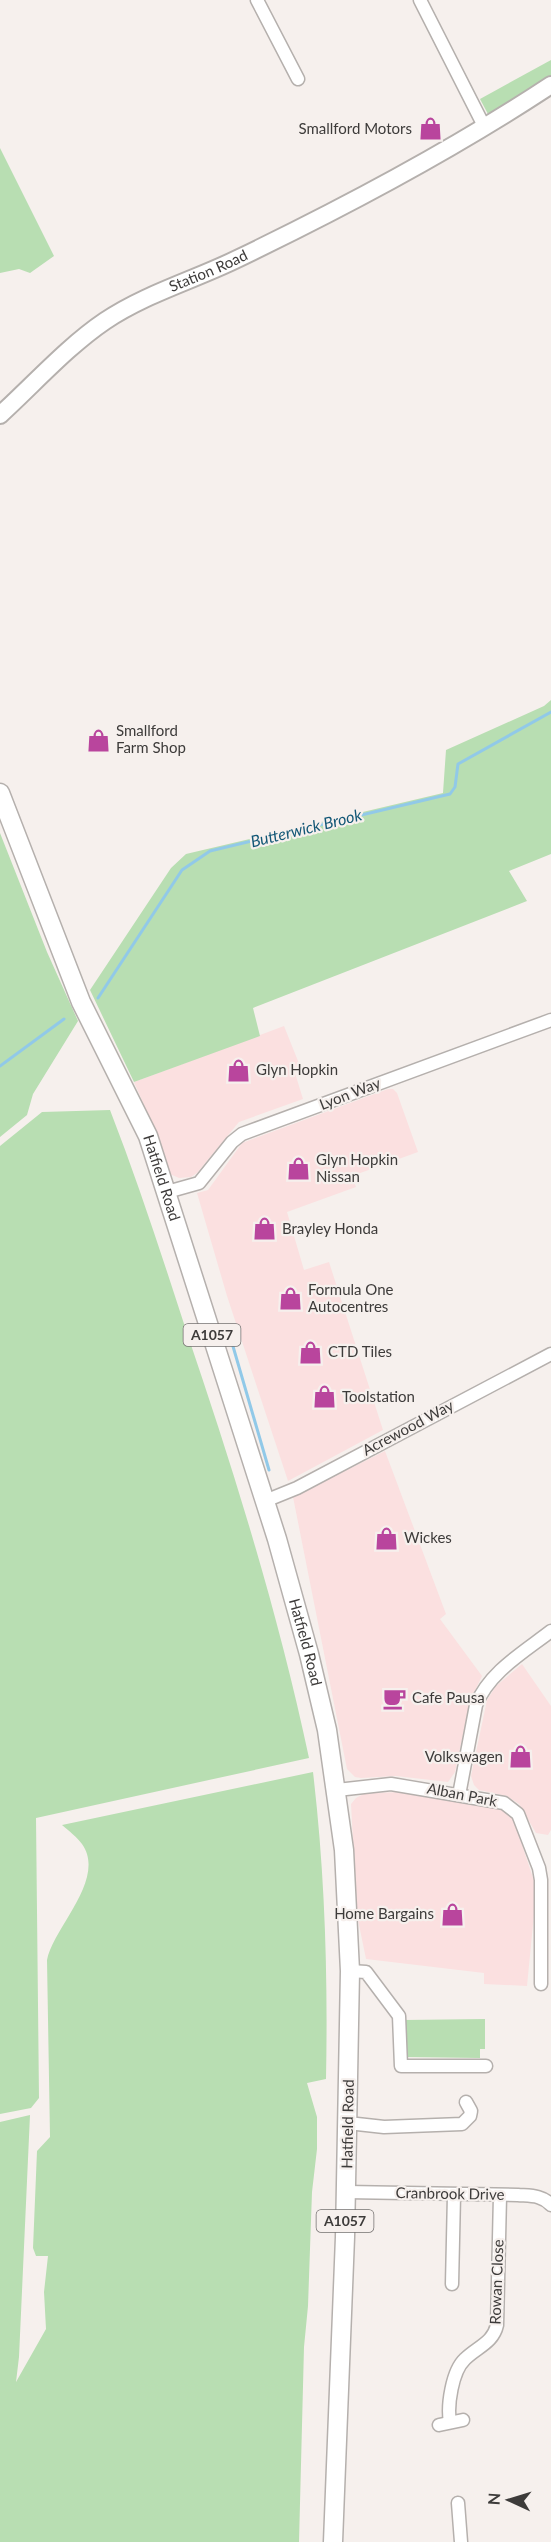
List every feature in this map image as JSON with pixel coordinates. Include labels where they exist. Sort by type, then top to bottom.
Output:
[{"type":"main road","name":"Hatfield Road","points":[[0,793],[81,1002],[138,1113],[167,1192],[265,1501],[309,1654],[327,1730],[364,1972],[348,2123],[333,2542]]},
{"type":"street","points":[[257,0],[298,79]]},
{"type":"street","points":[[420,0],[485,128]]},
{"type":"street","name":"Station Road","points":[[0,415],[105,321],[132,306],[238,259],[438,156],[551,85]]},
{"type":"street","name":"Lyon Way","points":[[167,1192],[199,1183],[242,1134],[551,1020]]},
{"type":"street","name":"Acrewood Way","points":[[265,1501],[297,1488],[551,1354]]},
{"type":"street","points":[[459,1795],[481,1693],[495,1675],[551,1631]]},
{"type":"street","name":"Alban Park","points":[[337,1790],[391,1784],[504,1803],[518,1814],[539,1868],[541,1880],[541,1984]]},
{"type":"street","points":[[364,1972],[399,2016],[401,2066],[486,2066]]},
{"type":"street","points":[[348,2123],[384,2127],[462,2124],[470,2116],[471,2110],[466,2102]]},
{"type":"street","name":"Cranbrook Drive","points":[[346,2192],[538,2197],[546,2199],[551,2205]]},
{"type":"street","points":[[452,2284],[454,2194]]},
{"type":"street","name":"Rowan Close","points":[[463,2420],[444,2424],[459,2368],[466,2358],[491,2340],[497,2325],[500,2196]]},
{"type":"street","points":[[458,2503],[461,2542]]},
{"type":"shaded area","points":[[284,1026],[302,1071],[295,1073],[303,1099],[239,1122],[197,1173],[191,1177],[179,1178],[170,1174],[134,1082]]},
{"type":"shaded area","points":[[393,1089],[397,1093],[418,1152],[352,1176],[356,1187],[287,1212],[304,1270],[329,1262],[383,1430],[288,1481],[227,1296],[197,1193],[208,1190],[242,1143]]},
{"type":"shaded area","points":[[385,1451],[446,1614],[440,1619],[482,1676],[470,1701],[455,1772],[448,1782],[396,1776],[361,1778],[355,1777],[347,1769],[293,1497]]},
{"type":"shaded area","points":[[522,1664],[551,1706],[551,1830],[548,1835],[536,1833],[519,1804],[507,1796],[479,1790],[474,1785],[471,1776],[487,1700],[496,1686]]},
{"type":"shaded area","points":[[404,1792],[511,1811],[534,1881],[535,1904],[527,1986],[484,1984],[484,1973],[366,1959],[357,1915],[351,1804],[365,1793]]},
{"type":"green space","points":[[551,60],[551,78],[489,116],[480,99]]},
{"type":"green space","points":[[0,148],[54,256],[30,273],[19,269],[0,273]]},
{"type":"green space","points":[[551,700],[551,854],[509,871],[527,901],[253,1008],[260,1036],[134,1082],[90,990],[171,868],[186,854],[443,793],[446,750],[544,706]]},
{"type":"green space","points":[[0,833],[47,952],[78,1021],[33,1094],[27,1115],[0,1137]]},
{"type":"green space","points":[[110,1110],[150,1219],[238,1489],[283,1649],[309,1758],[36,1818],[39,2098],[31,2108],[0,2114],[0,1146],[42,1112]]},
{"type":"green space","points":[[313,1772],[325,1925],[326,2079],[307,2083],[317,2117],[317,2149],[312,2192],[308,2306],[304,2347],[299,2542],[0,2542],[0,2122],[30,2115],[16,2382],[46,2329],[44,2292],[48,2256],[36,2256],[33,2248],[37,2151],[50,2137],[47,1960],[51,1947],[83,1888],[88,1872],[88,1858],[82,1844],[62,1825]]},
{"type":"green space","points":[[485,2019],[485,2049],[480,2049],[480,2058],[406,2057],[404,2020]]},
{"type":"waterway","name":"Butterwick Brook","points":[[98,998],[182,870],[210,851],[450,794],[455,787],[458,764],[551,712]]},
{"type":"waterway","name":"Butterwick Brook","points":[[0,1066],[64,1019]]},
{"type":"waterway","points":[[230,1336],[269,1470]]},
{"type":"place","name":"Smallford Motors","points":[[430,129]]},
{"type":"place","name":"Smallford Farm Shop","points":[[98,740]]},
{"type":"place","name":"Glyn Hopkin","points":[[238,1070]]},
{"type":"place","name":"Glyn Hopkin Nissan","points":[[298,1169]]},
{"type":"place","name":"Brayley Honda","points":[[264,1229]]},
{"type":"place","name":"Formula One Autocentres","points":[[290,1299]]},
{"type":"place","name":"CTD Tiles","points":[[310,1352]]},
{"type":"place","name":"Toolstation","points":[[324,1397]]},
{"type":"place","name":"Wickes","points":[[386,1538]]},
{"type":"place","name":"Cafe Pausa","points":[[394,1698]]},
{"type":"place","name":"Volkswagen","points":[[521,1757]]},
{"type":"place","name":"Home Bargains","points":[[452,1914]]}]
